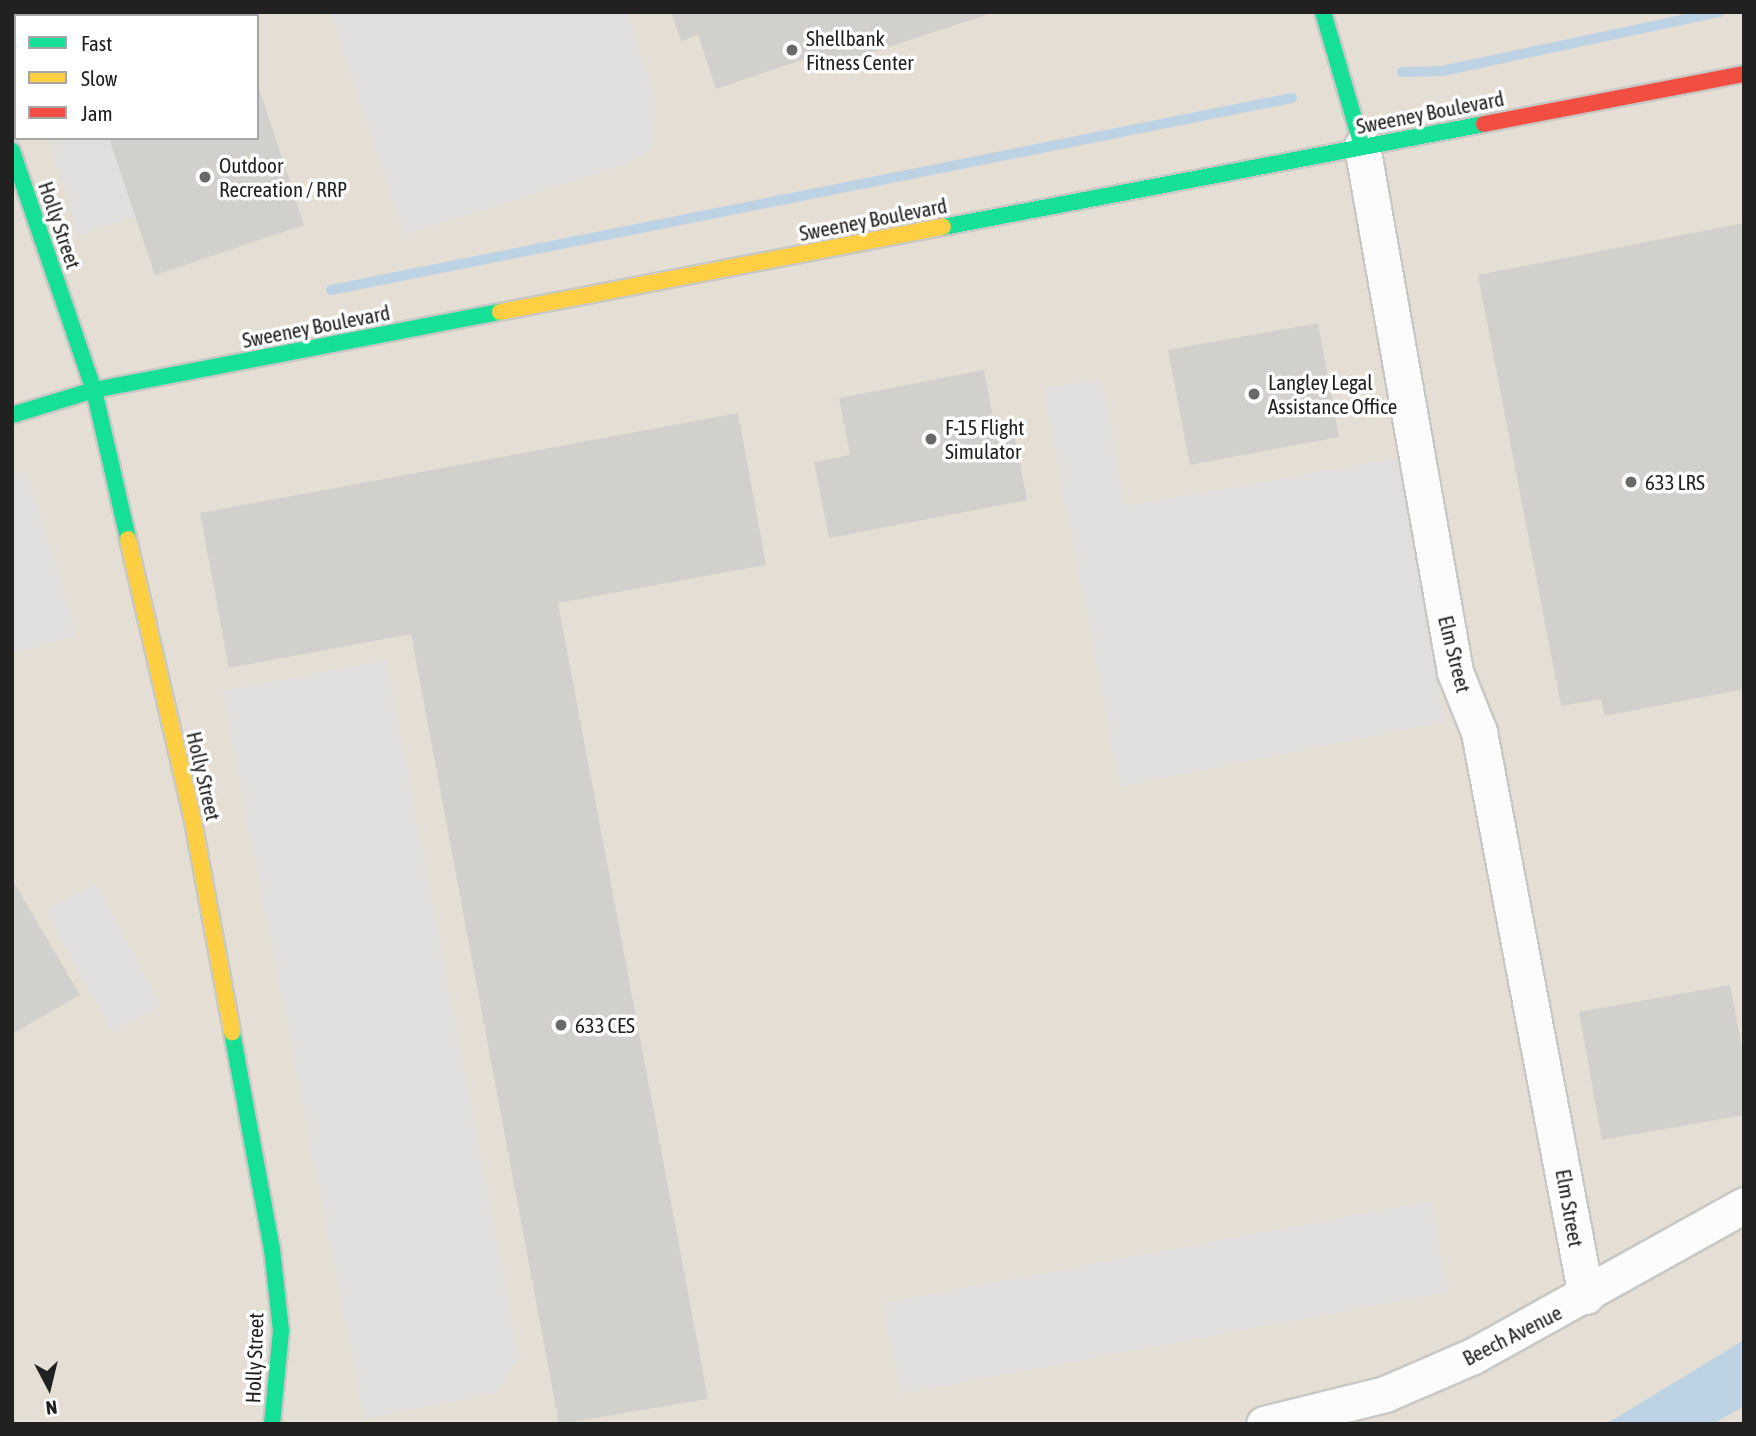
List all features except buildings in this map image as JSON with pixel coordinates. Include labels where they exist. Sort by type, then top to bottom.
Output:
[{"type":"main road","name":"Elm Street","points":[[1323,12],[1362,146]]},
{"type":"main road","name":"Sweeney Boulevard","points":[[12,415],[94,390],[1744,74]]},
{"type":"main road","name":"Holly Street","points":[[12,151],[94,390],[193,821],[272,1249],[281,1331],[272,1424]]},
{"type":"street","name":"Elm Street","points":[[1362,146],[1455,672],[1479,732],[1586,1296]]},
{"type":"street","name":"Beech Avenue","points":[[1264,1424],[1385,1394],[1473,1356],[1586,1296],[1744,1205]]},
{"type":"shaded area","points":[[12,12],[1744,12],[1744,1424],[12,1424]]},
{"type":"shaded area","points":[[330,12],[626,12],[656,101],[652,148],[628,164],[404,235]]},
{"type":"shaded area","points":[[49,140],[110,140],[136,216],[80,235]]},
{"type":"shaded area","points":[[1102,379],[1125,506],[1398,458],[1444,722],[1120,787],[1043,388]]},
{"type":"shaded area","points":[[26,470],[77,635],[12,654],[12,474]]},
{"type":"shaded area","points":[[386,660],[519,1356],[497,1393],[364,1419],[222,691]]},
{"type":"shaded area","points":[[96,884],[161,1006],[112,1032],[45,911]]},
{"type":"shaded area","points":[[1431,1201],[1448,1292],[900,1394],[883,1303]]},
{"type":"water","points":[[1744,1340],[1744,1406],[1713,1424],[1606,1424]]},
{"type":"waterway","points":[[1402,72],[1442,71],[1720,12]]},
{"type":"waterway","points":[[331,290],[1292,98]]},
{"type":"traffic: fast","points":[[1323,12],[1362,146]]},
{"type":"traffic: fast","points":[[943,227],[1484,124]]},
{"type":"traffic: fast","points":[[12,151],[94,390],[128,539]]},
{"type":"traffic: fast","points":[[12,415],[94,390],[500,312]]},
{"type":"traffic: fast","points":[[232,1032],[272,1249],[281,1331],[272,1424]]},
{"type":"traffic: slow","points":[[500,312],[943,227]]},
{"type":"traffic: slow","points":[[128,539],[193,821],[232,1032]]},
{"type":"traffic: jam","points":[[1484,124],[1744,74]]},
{"type":"place","name":"Shellbank Fitness Center","points":[[792,50]]},
{"type":"place","name":"Outdoor Recreation / RRP","points":[[205,177]]},
{"type":"place","name":"Langley Legal Assistance Office","points":[[1254,394]]},
{"type":"place","name":"F-15 Flight Simulator","points":[[931,439]]},
{"type":"place","name":"633 LRS","points":[[1631,482]]},
{"type":"place","name":"633 CES","points":[[561,1025]]}]
